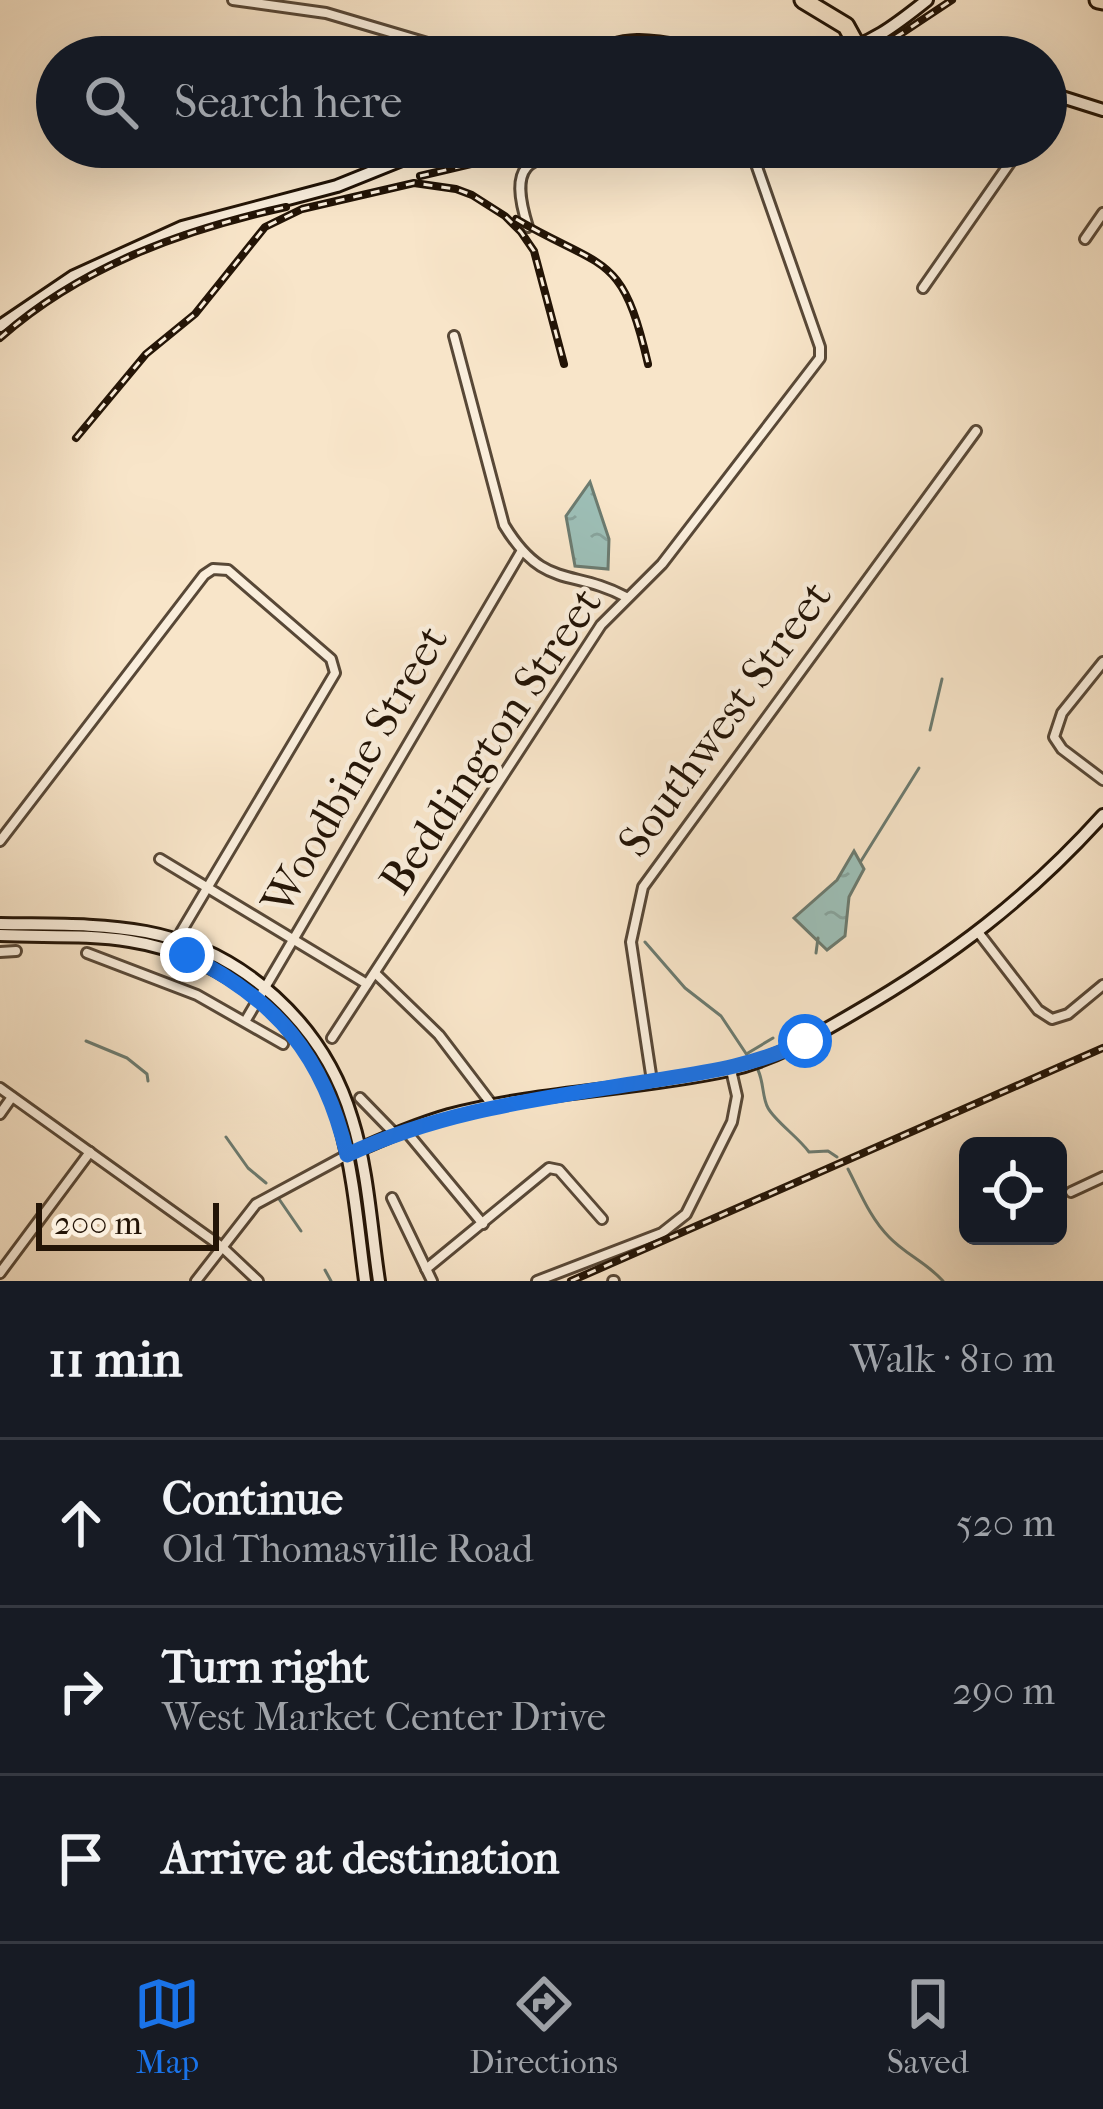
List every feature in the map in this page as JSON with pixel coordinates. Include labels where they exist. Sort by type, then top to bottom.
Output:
[{"type":"highway","points":[[803,0],[846,26],[851,36]]},
{"type":"street","points":[[233,0],[317,12],[402,36]]},
{"type":"street","points":[[879,36],[928,0]]},
{"type":"street","points":[[1067,98],[1103,110]]},
{"type":"street","points":[[0,326],[74,276],[182,227],[338,186],[382,168]]},
{"type":"street","points":[[525,168],[520,174],[519,198],[528,226]]},
{"type":"street","name":"Beddington Street","points":[[332,1038],[601,625],[662,564],[820,358],[820,346],[757,168]]},
{"type":"street","points":[[923,288],[1006,168]]},
{"type":"street","points":[[1084,239],[1103,214]]},
{"type":"street","points":[[454,336],[504,525],[521,552],[569,581],[626,597]]},
{"type":"street","name":"Southwest Street","points":[[652,1081],[631,942],[644,887],[976,431]]},
{"type":"street","name":"Woodbine Street","points":[[246,1020],[521,552]]},
{"type":"street","points":[[0,841],[205,575],[222,568],[331,659],[335,673],[181,932]]},
{"type":"street","points":[[1103,662],[1062,713],[1054,737],[1062,749],[1103,780]]},
{"type":"street","points":[[196,1281],[266,1196],[400,1132],[456,1114],[731,1070],[781,1053],[978,932],[1036,886],[1103,815]]},
{"type":"street","points":[[160,859],[368,984]]},
{"type":"street","points":[[0,924],[147,932],[207,951],[262,993],[317,1070],[353,1153],[379,1281]]},
{"type":"street","points":[[978,932],[1044,1016],[1060,1018],[1103,985]]},
{"type":"street","points":[[0,935],[108,938],[167,948],[262,993]]},
{"type":"street","points":[[0,952],[16,952]]},
{"type":"street","points":[[87,953],[155,977],[246,1020],[283,1044]]},
{"type":"street","points":[[375,973],[427,1023],[494,1107]]},
{"type":"street","points":[[537,1281],[662,1234],[686,1214],[732,1122],[737,1096],[731,1070]]},
{"type":"street","points":[[0,1088],[222,1247],[258,1281]]},
{"type":"street","points":[[0,1114],[12,1097]]},
{"type":"street","points":[[360,1098],[400,1132],[483,1223]]},
{"type":"street","points":[[2,1265],[90,1152]]},
{"type":"street","points":[[353,1153],[365,1281]]},
{"type":"street","points":[[426,1269],[548,1168],[559,1170],[602,1219]]},
{"type":"street","points":[[1071,1192],[1103,1177]]},
{"type":"street","points":[[392,1198],[432,1281]]},
{"type":"water","points":[[590,482],[609,539],[608,569],[575,566],[566,516]]},
{"type":"water","points":[[854,851],[864,869],[849,897],[845,936],[827,950],[794,918],[837,880]]},
{"type":"waterway","points":[[930,730],[942,679]]},
{"type":"waterway","points":[[861,861],[919,768]]},
{"type":"waterway","points":[[816,953],[818,938]]},
{"type":"waterway","points":[[645,942],[685,988],[721,1016],[749,1058]]},
{"type":"waterway","points":[[748,1053],[773,1038]]},
{"type":"waterway","points":[[86,1041],[127,1058],[147,1074],[148,1081]]},
{"type":"waterway","points":[[758,1070],[766,1104],[776,1118],[809,1152],[828,1151],[837,1157]]},
{"type":"waterway","points":[[226,1137],[248,1168],[266,1183]]},
{"type":"waterway","points":[[848,1169],[882,1230],[943,1281]]},
{"type":"waterway","points":[[279,1199],[301,1231]]},
{"type":"waterway","points":[[325,1270],[331,1281]]},
{"type":"railway","points":[[898,36],[952,0]]},
{"type":"railway","points":[[420,176],[454,168]]},
{"type":"railway","points":[[76,438],[146,354],[195,314],[265,227],[302,209],[414,183],[472,195],[521,232],[534,251],[564,364]]},
{"type":"railway","points":[[0,338],[98,271],[209,227],[286,207]]},
{"type":"railway","points":[[516,219],[590,258],[618,282],[639,327],[648,364]]},
{"type":"railway","points":[[571,1281],[1103,1048]]},
{"type":"route","points":[[187,955],[259,998],[299,1041],[330,1096],[347,1155],[456,1114],[731,1070],[805,1041]]}]
